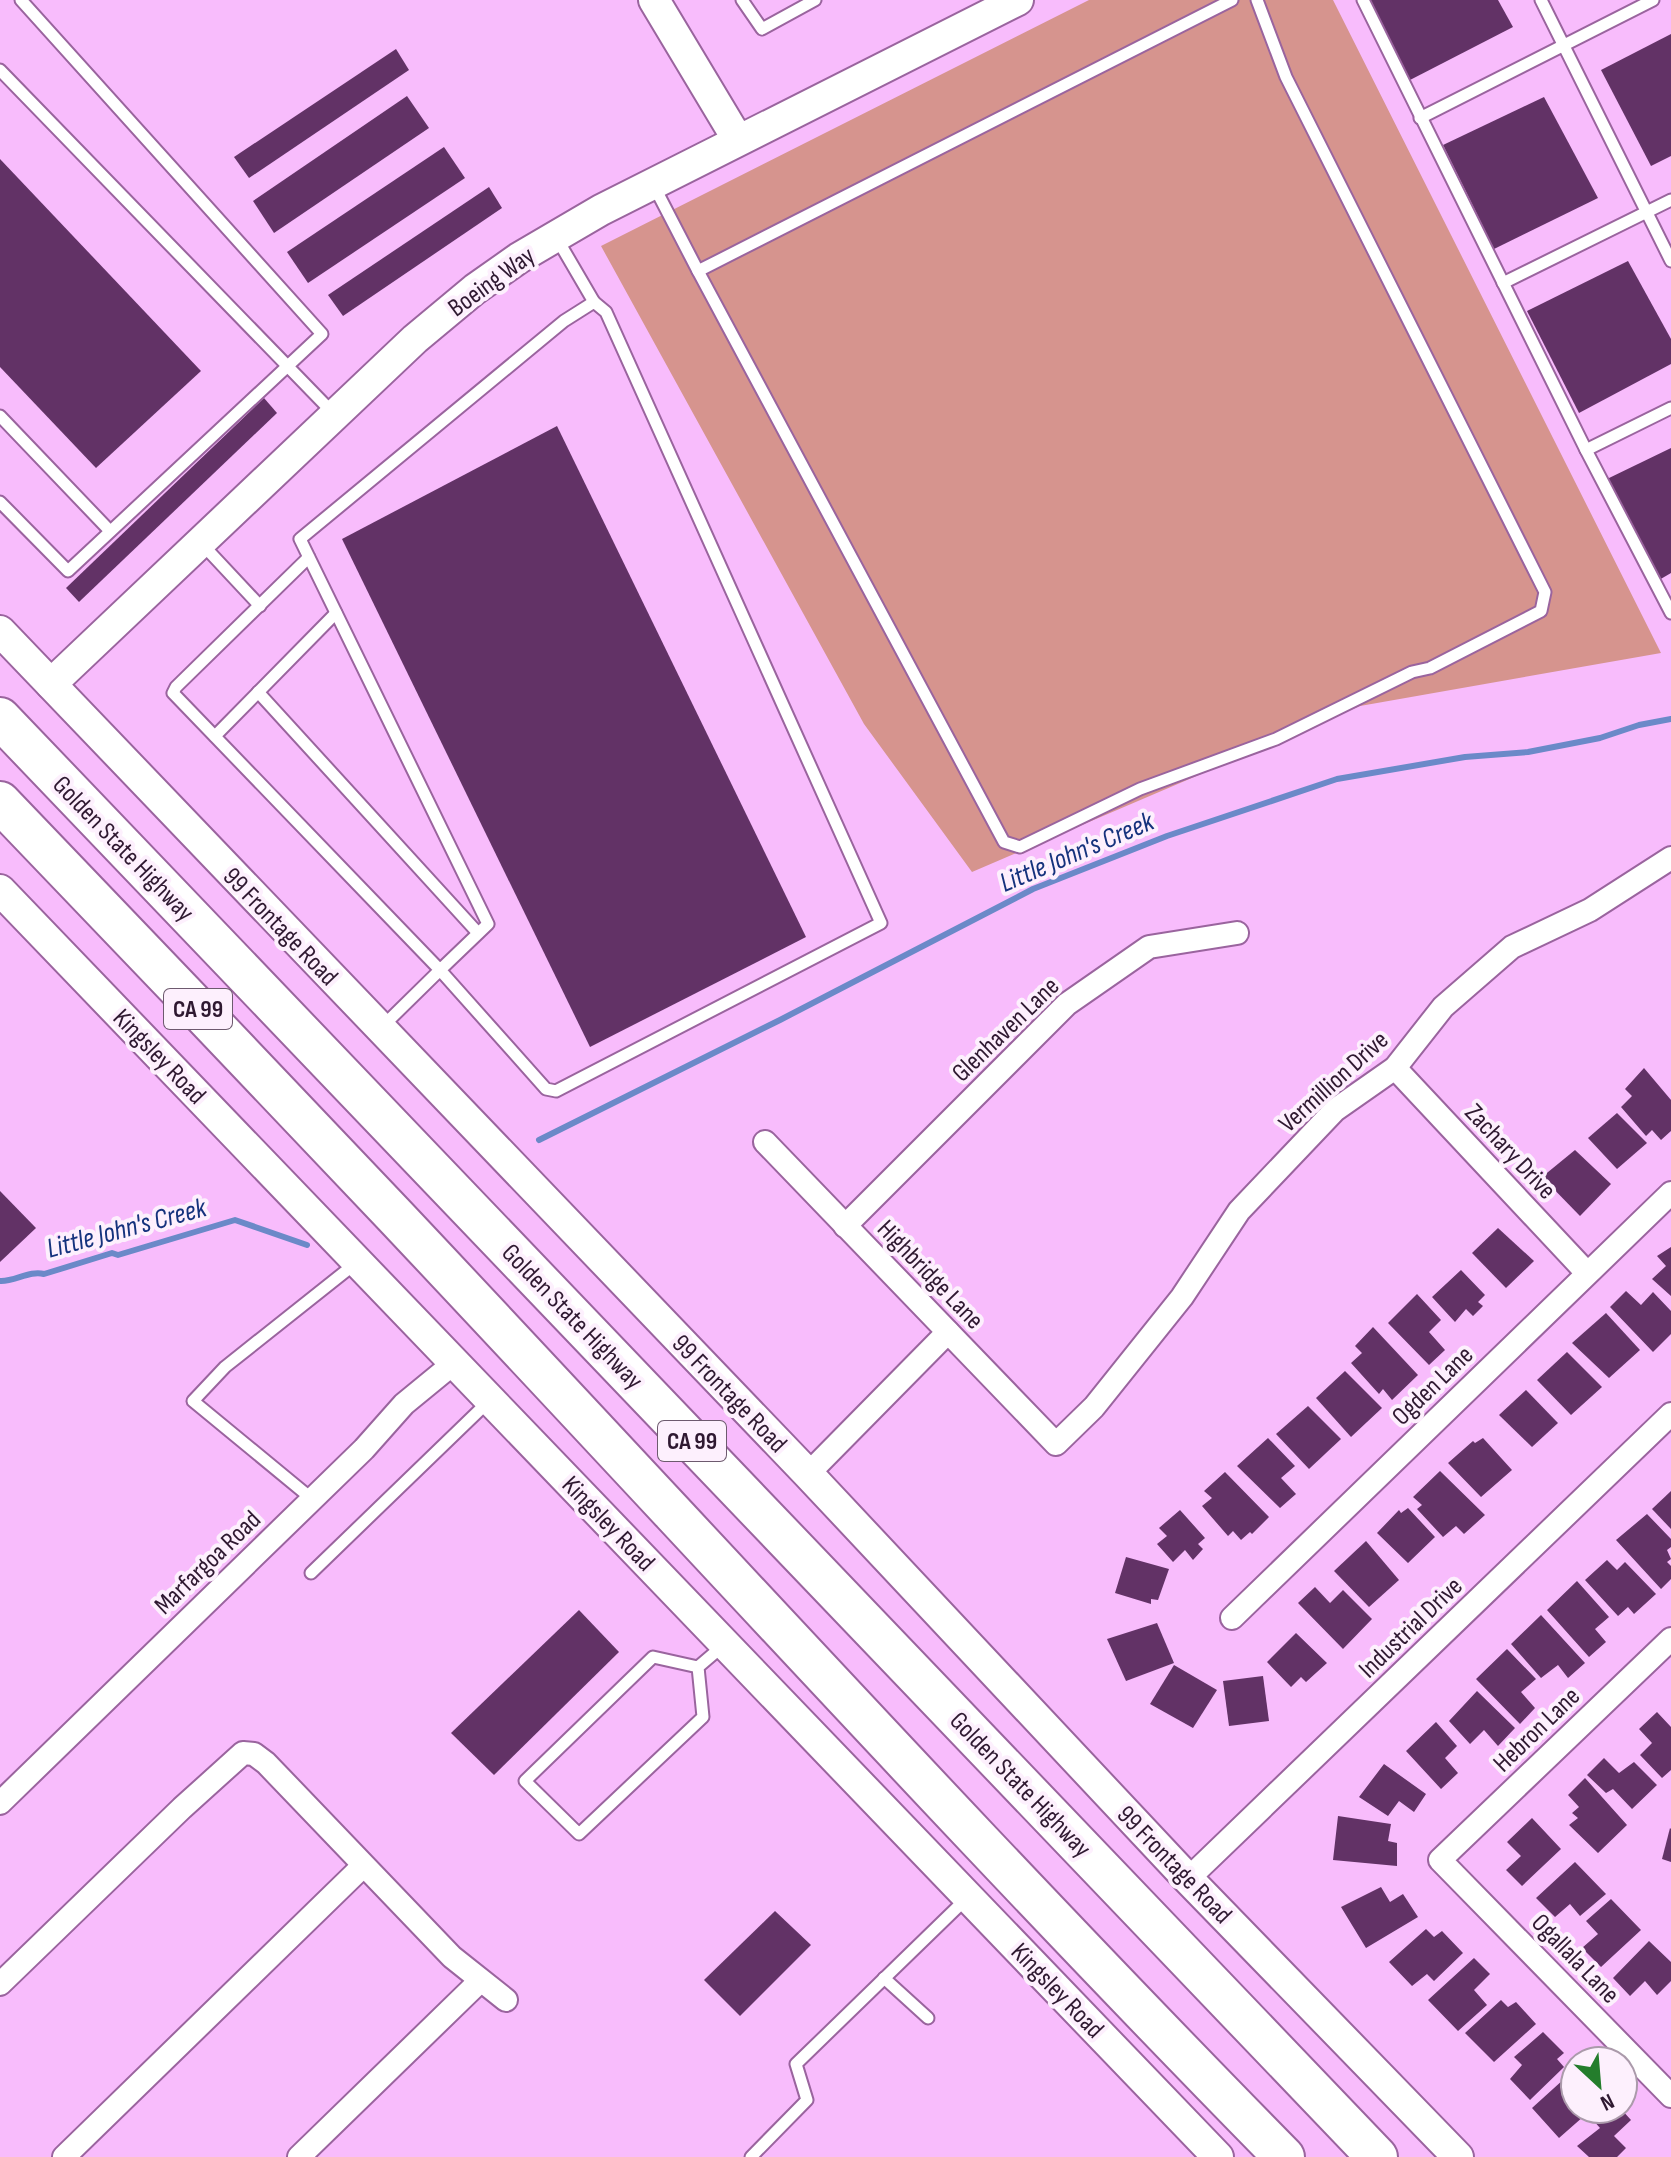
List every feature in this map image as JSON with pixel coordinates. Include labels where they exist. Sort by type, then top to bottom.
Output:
[{"type":"highway","name":"Golden State Highway","points":[[0,718],[1377,2157]]},
{"type":"highway","name":"CA 99","points":[[0,802],[395,1216],[1098,1968],[1284,2157]]},
{"type":"street","points":[[654,0],[738,140]]},
{"type":"street","name":"Boeing Way","points":[[51,684],[415,339],[475,289],[519,258],[653,183],[1018,0]]},
{"type":"street","name":"99 Frontage Road","points":[[0,631],[808,1474],[1188,1879],[1458,2157]]},
{"type":"street","name":"Vermillion Drive","points":[[1056,1444],[1094,1407],[1182,1297],[1239,1211],[1335,1110],[1395,1068],[1443,1007],[1512,947],[1590,910],[1671,858]]},
{"type":"street","name":"Kingsley Road","points":[[0,890],[1218,2157]]},
{"type":"street","name":"Glenhaven Lane","points":[[845,1226],[1067,1004],[1149,947],[1237,933]]},
{"type":"street","name":"Zachary Drive","points":[[1395,1068],[1587,1273]]},
{"type":"street","name":"Highbridge Lane","points":[[765,1142],[1056,1444]]},
{"type":"street","name":"Ogden Lane","points":[[1232,1618],[1671,1193]]},
{"type":"street","points":[[808,1474],[948,1332]]},
{"type":"street","name":"Marfargoa Road","points":[[0,1803],[391,1422],[404,1404],[454,1363]]},
{"type":"street","name":"Industrial Drive","points":[[1188,1879],[1671,1414]]},
{"type":"street","name":"Hebron Lane","points":[[1440,1860],[1671,1639]]},
{"type":"street","points":[[1,1980],[243,1753],[254,1754],[266,1763],[452,1957],[506,2000]]},
{"type":"street","name":"Ogallala Lane","points":[[1440,1860],[1671,2096]]},
{"type":"street","points":[[64,2157],[363,1866]]},
{"type":"street","points":[[299,2157],[480,1981]]},
{"type":"lane","points":[[0,502],[68,571],[322,334],[21,0]]},
{"type":"lane","points":[[742,0],[762,29],[815,0]]},
{"type":"lane","points":[[698,271],[1232,0]]},
{"type":"lane","points":[[653,183],[1004,842],[1020,847],[1140,789],[1276,739],[1412,672],[1430,668],[1541,611],[1545,592],[1286,77],[1257,0]]},
{"type":"lane","points":[[1363,0],[1586,450],[1671,613]]},
{"type":"lane","points":[[1541,0],[1671,261]]},
{"type":"lane","points":[[1420,118],[1653,0]]},
{"type":"lane","points":[[0,70],[335,414]]},
{"type":"lane","points":[[1503,283],[1671,200]]},
{"type":"lane","points":[[309,557],[173,693],[440,970],[546,1089],[556,1091],[881,923],[606,312],[594,302],[556,236]]},
{"type":"lane","points":[[380,1029],[488,924],[300,539],[564,321],[594,302]]},
{"type":"lane","points":[[1586,450],[1671,408]]},
{"type":"lane","points":[[0,416],[110,531]]},
{"type":"lane","points":[[200,543],[260,606]]},
{"type":"lane","points":[[215,736],[336,613]]},
{"type":"lane","points":[[258,692],[478,933]]},
{"type":"lane","points":[[312,1499],[193,1401],[225,1367],[358,1262]]},
{"type":"lane","points":[[311,1573],[490,1400]]},
{"type":"lane","points":[[698,1667],[725,1643]]},
{"type":"lane","points":[[653,1657],[698,1667],[703,1717],[579,1834],[525,1781],[653,1657]]},
{"type":"lane","points":[[751,2157],[807,2100],[796,2064],[969,1896]]},
{"type":"lane","points":[[884,1978],[928,2018]]},
{"type":"shaded area","points":[[1089,0],[1333,0],[1661,653],[1360,706],[972,872],[864,724],[601,246]]},
{"type":"building","points":[[1370,0],[1498,0],[1513,27],[1410,80]]},
{"type":"building","points":[[1671,34],[1671,156],[1651,166],[1601,70]]},
{"type":"building","points":[[396,49],[409,70],[249,178],[234,157]]},
{"type":"building","points":[[407,96],[429,128],[274,233],[253,201]]},
{"type":"building","points":[[1544,97],[1598,198],[1494,249],[1443,145]]},
{"type":"building","points":[[444,147],[465,178],[308,283],[287,252]]},
{"type":"building","points":[[0,159],[201,371],[96,468],[0,367]]},
{"type":"building","points":[[489,187],[502,208],[343,316],[328,295]]},
{"type":"building","points":[[1628,261],[1671,339],[1671,364],[1579,413],[1527,311]]},
{"type":"building","points":[[264,398],[277,413],[79,602],[66,588]]},
{"type":"building","points":[[557,426],[806,937],[590,1047],[342,539]]},
{"type":"building","points":[[1671,448],[1671,573],[1659,580],[1607,479]]},
{"type":"building","points":[[1644,1068],[1671,1100],[1671,1131],[1661,1140],[1652,1130],[1646,1136],[1621,1107],[1632,1096],[1625,1089]]},
{"type":"building","points":[[1617,1113],[1647,1143],[1617,1169],[1588,1138]]},
{"type":"building","points":[[1575,1150],[1611,1184],[1580,1216],[1542,1177]]},
{"type":"building","points":[[0,1191],[36,1228],[0,1262]]},
{"type":"building","points":[[1498,1228],[1534,1261],[1506,1288],[1472,1253]]},
{"type":"building","points":[[1671,1247],[1671,1296],[1652,1279],[1666,1266],[1657,1256]]},
{"type":"building","points":[[1461,1270],[1485,1295],[1478,1302],[1483,1306],[1473,1316],[1466,1309],[1455,1322],[1432,1297]]},
{"type":"building","points":[[1626,1291],[1641,1305],[1653,1292],[1671,1311],[1671,1334],[1653,1352],[1610,1307]]},
{"type":"building","points":[[1417,1294],[1441,1320],[1429,1332],[1445,1350],[1429,1365],[1388,1323]]},
{"type":"building","points":[[1606,1313],[1640,1350],[1609,1378],[1572,1343]]},
{"type":"building","points":[[1373,1327],[1418,1375],[1392,1400],[1383,1389],[1379,1394],[1351,1363],[1362,1353],[1355,1346]]},
{"type":"building","points":[[1567,1352],[1602,1387],[1571,1415],[1537,1380]]},
{"type":"building","points":[[1345,1371],[1382,1408],[1351,1437],[1316,1398]]},
{"type":"building","points":[[1526,1390],[1558,1423],[1532,1447],[1499,1415]]},
{"type":"building","points":[[1308,1406],[1341,1439],[1309,1469],[1276,1434]]},
{"type":"building","points":[[1268,1438],[1295,1466],[1281,1478],[1296,1494],[1280,1508],[1237,1466]]},
{"type":"building","points":[[1483,1438],[1512,1470],[1481,1497],[1448,1463],[1473,1441],[1475,1443]]},
{"type":"building","points":[[1440,1471],[1485,1515],[1464,1534],[1456,1526],[1443,1537],[1417,1509],[1422,1505],[1413,1497]]},
{"type":"building","points":[[1225,1472],[1269,1517],[1241,1540],[1233,1531],[1228,1536],[1202,1506],[1212,1498],[1204,1491]]},
{"type":"building","points":[[1671,1491],[1671,1529],[1652,1509]]},
{"type":"building","points":[[1408,1508],[1435,1537],[1408,1563],[1377,1533],[1399,1510],[1401,1513]]},
{"type":"building","points":[[1180,1510],[1205,1538],[1198,1544],[1203,1549],[1193,1560],[1185,1550],[1173,1562],[1157,1544],[1167,1536],[1159,1528]]},
{"type":"building","points":[[1647,1514],[1671,1539],[1671,1547],[1667,1550],[1671,1559],[1667,1562],[1671,1566],[1671,1579],[1661,1589],[1616,1540]]},
{"type":"building","points":[[1366,1541],[1399,1580],[1369,1607],[1334,1571]]},
{"type":"building","points":[[1126,1557],[1169,1569],[1158,1600],[1151,1599],[1151,1604],[1115,1593]]},
{"type":"building","points":[[1607,1560],[1617,1570],[1625,1562],[1656,1594],[1634,1614],[1628,1607],[1618,1616],[1585,1580]]},
{"type":"building","points":[[1577,1581],[1609,1617],[1595,1629],[1606,1642],[1589,1657],[1547,1610]]},
{"type":"building","points":[[1315,1587],[1330,1603],[1343,1590],[1372,1619],[1343,1649],[1298,1603]]},
{"type":"building","points":[[579,1610],[619,1652],[494,1775],[451,1733]]},
{"type":"building","points":[[1541,1615],[1585,1663],[1568,1678],[1558,1665],[1541,1678],[1511,1644]]},
{"type":"building","points":[[1157,1623],[1174,1663],[1126,1681],[1107,1639]]},
{"type":"building","points":[[1296,1633],[1327,1663],[1306,1682],[1301,1677],[1291,1687],[1267,1662]]},
{"type":"building","points":[[1507,1649],[1536,1679],[1521,1692],[1535,1708],[1520,1724],[1476,1679]]},
{"type":"building","points":[[1174,1665],[1217,1690],[1193,1728],[1150,1704]]},
{"type":"building","points":[[1263,1676],[1269,1721],[1229,1726],[1223,1681]]},
{"type":"building","points":[[1477,1691],[1515,1728],[1498,1746],[1484,1730],[1470,1744],[1449,1721]]},
{"type":"building","points":[[1657,1712],[1671,1727],[1671,1770],[1662,1778],[1640,1755],[1652,1743],[1639,1729]]},
{"type":"building","points":[[1436,1722],[1457,1746],[1445,1758],[1458,1773],[1441,1789],[1406,1751]]},
{"type":"building","points":[[1604,1758],[1619,1773],[1634,1762],[1657,1785],[1632,1809],[1613,1789],[1606,1793],[1587,1775]]},
{"type":"building","points":[[1384,1764],[1426,1794],[1414,1812],[1399,1801],[1388,1816],[1359,1797]]},
{"type":"building","points":[[1585,1778],[1627,1825],[1598,1853],[1569,1825],[1578,1818],[1572,1813],[1579,1807],[1568,1795]]},
{"type":"building","points":[[1338,1816],[1391,1824],[1388,1841],[1397,1843],[1397,1866],[1333,1860]]},
{"type":"building","points":[[1532,1818],[1561,1849],[1522,1886],[1506,1870],[1521,1856],[1507,1842]]},
{"type":"building","points":[[1671,1829],[1671,1862],[1662,1859]]},
{"type":"building","points":[[1575,1862],[1606,1894],[1580,1916],[1570,1904],[1555,1917],[1536,1898]]},
{"type":"building","points":[[1381,1887],[1390,1902],[1403,1894],[1418,1917],[1366,1948],[1341,1907]]},
{"type":"building","points":[[1611,1899],[1641,1930],[1601,1967],[1582,1948],[1598,1934],[1586,1921]]},
{"type":"building","points":[[775,1911],[811,1945],[740,2016],[704,1980]]},
{"type":"building","points":[[1426,1929],[1434,1937],[1442,1931],[1463,1953],[1434,1981],[1427,1974],[1412,1986],[1389,1962]]},
{"type":"building","points":[[1649,1941],[1671,1962],[1671,1981],[1657,1995],[1645,1981],[1630,1996],[1613,1978]]},
{"type":"building","points":[[1474,1958],[1490,1974],[1474,1990],[1487,2005],[1458,2031],[1428,2000]]},
{"type":"building","points":[[1501,2000],[1508,2007],[1516,2002],[1536,2024],[1494,2062],[1465,2033]]},
{"type":"building","points":[[1543,2032],[1559,2048],[1559,2072],[1530,2100],[1510,2079],[1522,2065],[1514,2057]]},
{"type":"building","points":[[1559,2084],[1559,2125],[1574,2125],[1559,2138],[1532,2108]]},
{"type":"building","points":[[1597,2125],[1626,2125],[1614,2136],[1626,2148],[1617,2157],[1589,2157],[1577,2146],[1600,2128]]},
{"type":"waterway","name":"Little John's Creek","points":[[539,1140],[1033,889],[1167,836],[1337,779],[1465,757],[1528,752],[1600,738],[1639,725],[1671,719]]},
{"type":"waterway","name":"Little John's Creek","points":[[0,1281],[44,1274],[112,1253],[118,1255],[235,1220],[307,1245]]}]
